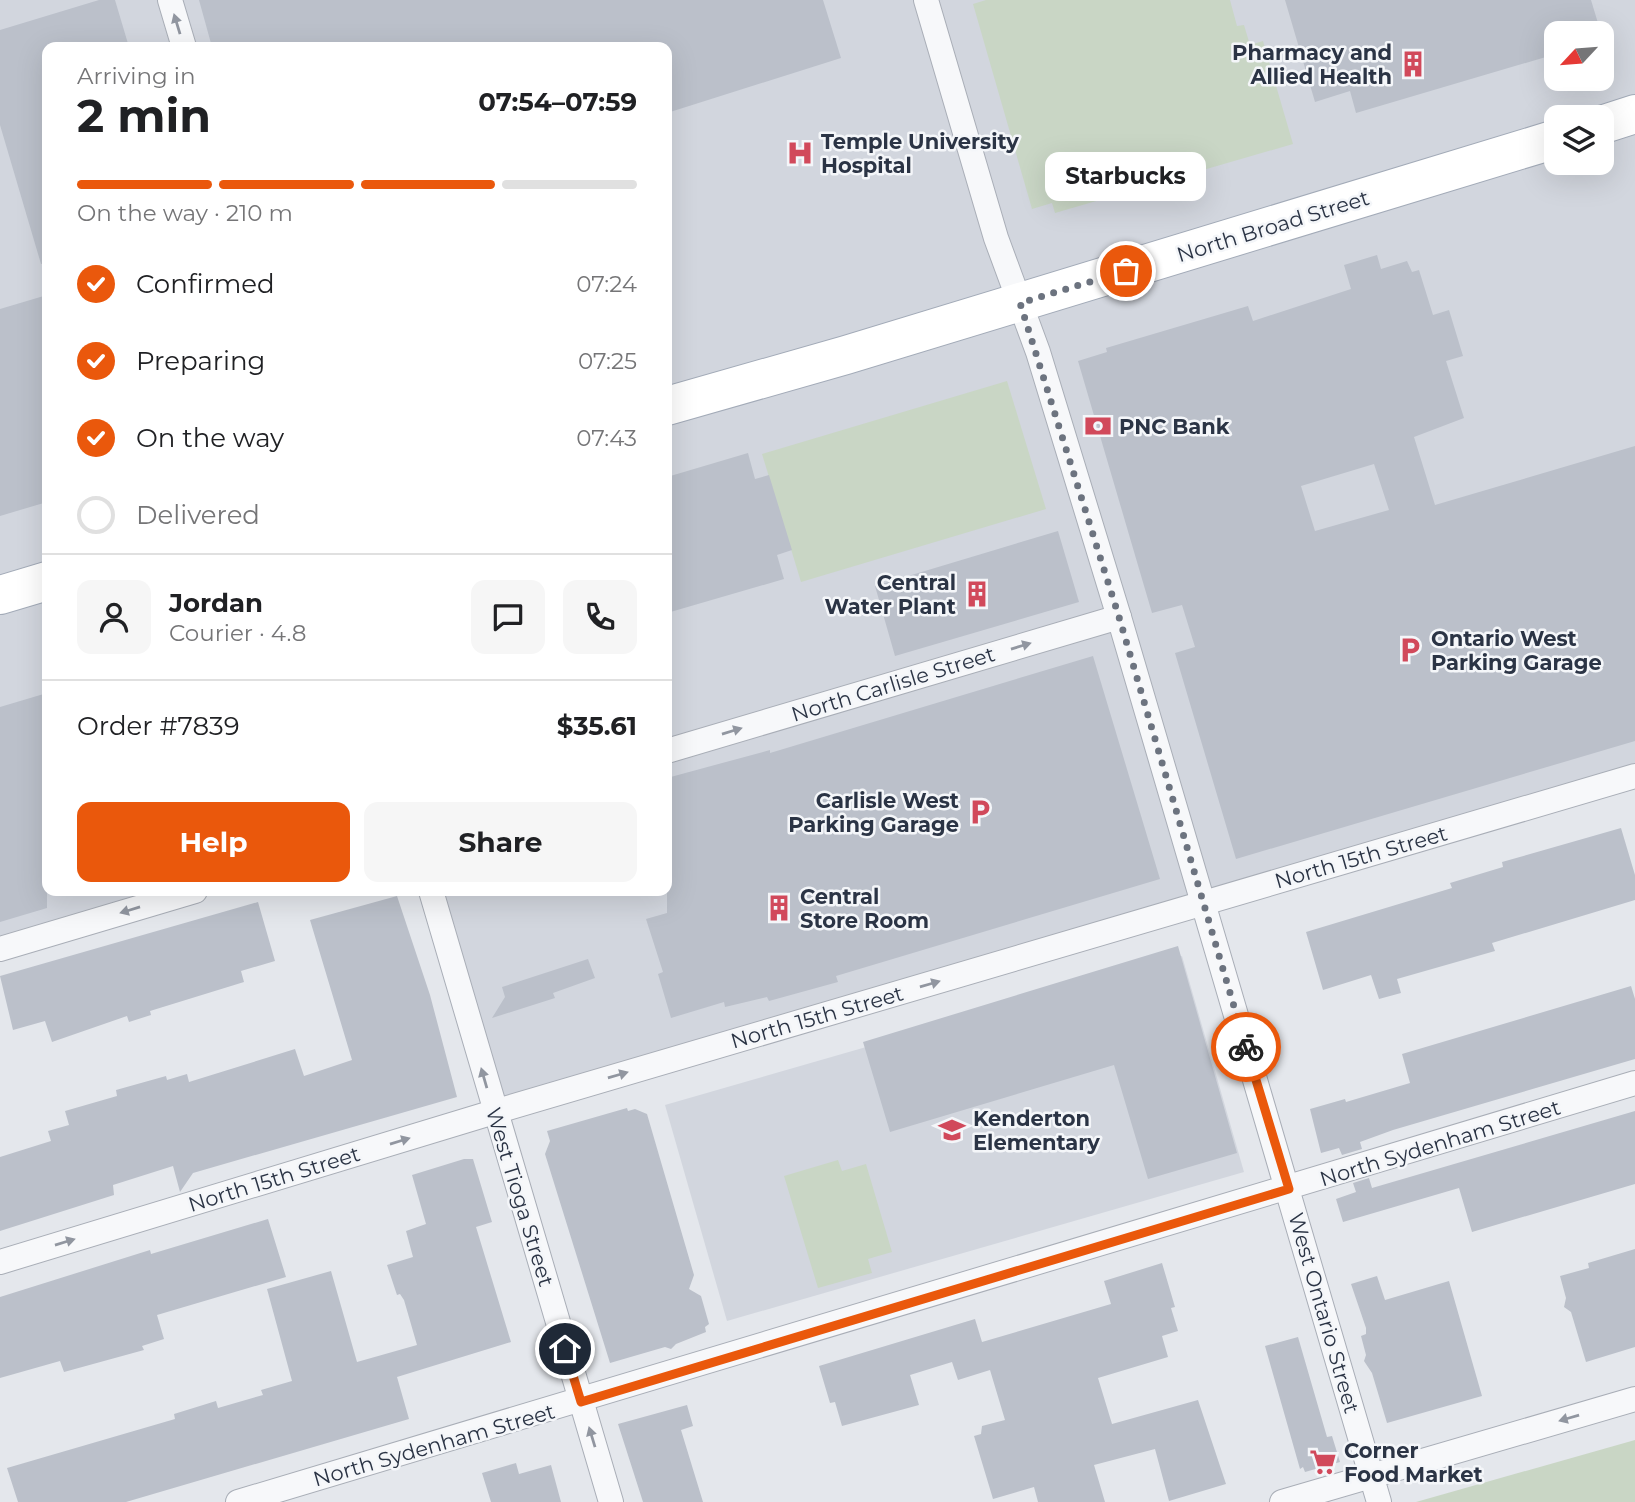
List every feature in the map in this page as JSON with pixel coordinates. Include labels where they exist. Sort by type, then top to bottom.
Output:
[{"type":"main road","points":[[1614,121],[1635,114]]},
{"type":"main road","name":"North Broad Street","points":[[672,405],[1020,303],[1544,143]]},
{"type":"main road","points":[[0,595],[42,582]]},
{"type":"street","points":[[170,0],[183,42]]},
{"type":"street","name":"West Ontario Street","points":[[932,1],[996,238],[1020,303],[1119,617],[1379,1502]]},
{"type":"street","name":"North Carlisle Street","points":[[672,750],[1119,617]]},
{"type":"street","name":"North 15th Street","points":[[0,1262],[494,1112],[1635,776]]},
{"type":"street","points":[[0,949],[178,896]]},
{"type":"street","name":"West Tioga Street","points":[[433,896],[494,1112],[611,1502]]},
{"type":"street","name":"North Sydenham Street","points":[[238,1502],[581,1402],[1635,1083]]},
{"type":"street","points":[[1282,1502],[1635,1399]]},
{"type":"shaded area","points":[[0,0],[1635,0],[1635,776],[494,1112],[432,896],[672,896],[672,42],[42,42],[42,896],[178,896],[0,949]]},
{"type":"shaded area","name":"Kenderton Elementary","points":[[1182,956],[1244,1172],[727,1321],[665,1105]]},
{"type":"green space","points":[[986,0],[1230,0],[1237,26],[1244,25],[1250,45],[1263,41],[1293,144],[1055,213],[1052,203],[1032,209],[973,4]]},
{"type":"green space","points":[[1007,381],[1046,509],[801,582],[762,454]]},
{"type":"green space","points":[[838,1160],[842,1171],[866,1164],[892,1252],[868,1259],[872,1273],[818,1288],[784,1176]]},
{"type":"green space","points":[[1635,1440],[1635,1502],[1416,1502]]},
{"type":"building","points":[[99,0],[115,0],[128,42],[42,42],[42,264],[0,125],[0,30]]},
{"type":"building","points":[[199,0],[823,0],[841,58],[672,111],[672,42],[211,42]]},
{"type":"building","name":"Pharmacy and Allied Health","points":[[1285,0],[1591,0],[1597,21],[1544,21],[1544,58],[1356,113],[1350,91],[1315,102]]},
{"type":"building","points":[[1377,255],[1381,269],[1407,261],[1412,272],[1419,270],[1433,315],[1449,310],[1463,356],[1446,361],[1464,418],[1414,437],[1435,505],[1635,446],[1635,741],[1236,859],[1175,653],[1195,647],[1182,605],[1152,613],[1078,361],[1107,352],[1106,348],[1248,306],[1253,321],[1351,289],[1344,265]],"holes":[[[1374,464],[1389,510],[1315,531],[1301,486]]]},
{"type":"building","points":[[42,296],[42,503],[0,516],[0,309]]},
{"type":"building","points":[[748,453],[755,479],[769,475],[792,550],[777,555],[784,579],[672,612],[672,476]]},
{"type":"building","name":"Central Water Plant","points":[[1058,531],[1079,602],[895,656],[875,586]]},
{"type":"building","name":"Carlisle West Parking Garage","points":[[1093,656],[1160,879],[836,976],[838,982],[769,1001],[767,997],[725,1007],[724,1002],[671,1018],[658,974],[663,972],[646,919],[667,913],[667,896],[672,896],[672,777],[770,750],[770,753]]},
{"type":"building","points":[[42,694],[42,896],[47,896],[47,908],[0,922],[0,707]]},
{"type":"building","points":[[1621,828],[1635,875],[1635,900],[1492,943],[1495,951],[1397,979],[1401,993],[1379,999],[1371,975],[1323,990],[1306,932],[1452,888],[1450,883],[1503,867],[1502,862]]},
{"type":"building","points":[[397,896],[430,995],[457,1097],[193,1173],[180,1192],[173,1166],[113,1185],[114,1195],[0,1231],[0,1157],[51,1141],[48,1131],[69,1125],[65,1111],[117,1096],[116,1090],[166,1076],[167,1080],[187,1074],[189,1082],[295,1049],[304,1076],[352,1060],[310,920]]},
{"type":"building","points":[[258,902],[275,961],[241,971],[244,982],[150,1011],[151,1015],[129,1022],[127,1016],[52,1042],[45,1021],[13,1030],[0,976]]},
{"type":"building","name":"Kenderton Elementary","points":[[1178,946],[1237,1153],[1148,1179],[1114,1065],[890,1132],[863,1042]]},
{"type":"building","points":[[588,959],[595,978],[553,993],[555,998],[492,1018],[505,997],[502,987]]},
{"type":"building","points":[[1631,986],[1635,999],[1635,1059],[1393,1130],[1360,1142],[1362,1149],[1342,1155],[1339,1148],[1321,1153],[1310,1109],[1345,1099],[1346,1102],[1410,1083],[1402,1054]]},
{"type":"building","points":[[627,1108],[628,1111],[635,1109],[647,1114],[694,1275],[689,1289],[701,1296],[709,1324],[705,1327],[706,1332],[676,1344],[671,1349],[665,1347],[610,1363],[545,1154],[550,1141],[547,1131]]},
{"type":"building","points":[[1635,1111],[1635,1184],[1472,1232],[1459,1188],[1343,1222],[1336,1199],[1356,1192],[1353,1183],[1369,1178],[1372,1188]]},
{"type":"building","points":[[464,1159],[473,1159],[492,1222],[476,1227],[511,1342],[397,1377],[409,1419],[126,1502],[18,1502],[7,1468],[175,1419],[174,1414],[216,1401],[218,1408],[263,1395],[261,1390],[292,1381],[267,1289],[331,1271],[357,1362],[417,1345],[404,1300],[400,1294],[397,1295],[387,1265],[413,1257],[406,1231],[426,1224],[412,1175]]},
{"type":"building","points":[[268,1219],[286,1277],[157,1315],[164,1339],[142,1346],[144,1350],[64,1372],[60,1361],[0,1378],[0,1297],[150,1250],[151,1254]]},
{"type":"building","points":[[1635,1249],[1635,1347],[1586,1362],[1571,1312],[1564,1307],[1566,1298],[1560,1276],[1589,1268],[1588,1263]]},
{"type":"building","points":[[1162,1263],[1175,1307],[1171,1308],[1178,1331],[1162,1336],[1168,1357],[1098,1378],[1112,1424],[1198,1400],[1226,1484],[1169,1501],[1155,1449],[1094,1465],[1105,1502],[1038,1502],[1034,1487],[993,1499],[974,1436],[981,1434],[982,1426],[1005,1420],[990,1370],[958,1380],[952,1362],[910,1375],[919,1405],[842,1426],[835,1402],[830,1403],[819,1366],[975,1319],[982,1342],[1111,1304],[1104,1281]]},
{"type":"building","points":[[1377,1276],[1385,1300],[1449,1281],[1482,1396],[1387,1423],[1372,1373],[1364,1361],[1366,1355],[1361,1336],[1366,1334],[1366,1328],[1351,1284]]},
{"type":"building","points":[[1298,1337],[1327,1437],[1332,1436],[1340,1462],[1305,1472],[1303,1467],[1300,1469],[1265,1346]]},
{"type":"building","points":[[687,1405],[693,1426],[681,1430],[703,1502],[643,1502],[618,1424]]},
{"type":"building","points":[[516,1463],[519,1474],[551,1465],[561,1502],[491,1502],[482,1473]]},
{"type":"way so far","points":[[1126,271],[1020,303],[1038,352],[1119,617],[1246,1047]]},
{"type":"place","name":"Pharmacy and Allied Health","points":[[1413,64]]},
{"type":"place","name":"Temple University Hospital","points":[[800,153]]},
{"type":"place","name":"Starbucks","points":[[1126,271]]},
{"type":"place","name":"PNC Bank","points":[[1098,426]]},
{"type":"place","name":"Central Water Plant","points":[[977,594]]},
{"type":"place","name":"Ontario West Parking Garage","points":[[1410,650]]},
{"type":"place","name":"Carlisle West Parking Garage","points":[[980,812]]},
{"type":"place","name":"Central Store Room","points":[[779,908]]},
{"type":"place","name":"Kenderton Elementary","points":[[952,1130]]},
{"type":"place","name":"Corner Food Market","points":[[1323,1462]]},
{"type":"route","points":[[565,1349],[581,1402],[1289,1189],[1246,1047]]}]
